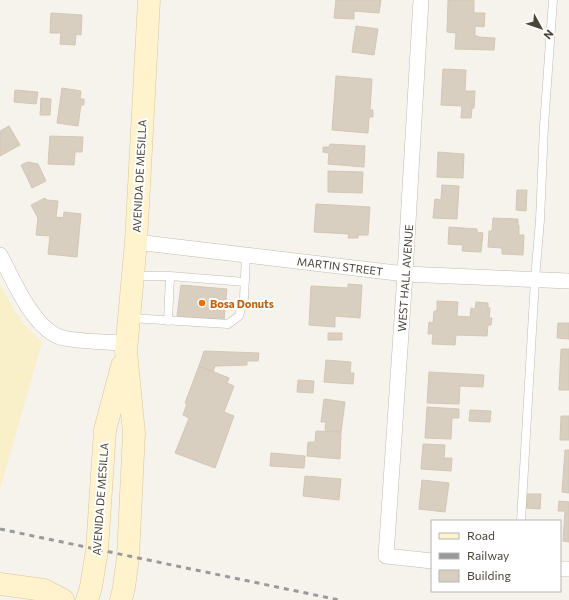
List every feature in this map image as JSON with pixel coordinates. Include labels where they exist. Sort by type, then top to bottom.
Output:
[{"type":"main road","name":"AVENIDA DE MESILLA","points":[[121,600],[128,557],[134,433],[127,347],[136,242],[149,0]]},
{"type":"main road","name":"AVENIDA DE MESILLA","points":[[86,600],[91,587],[97,550],[105,430],[127,347]]},
{"type":"main road","points":[[0,584],[44,590],[62,600]]},
{"type":"street","name":"WEST HALL AVENUE","points":[[421,0],[405,274],[386,556],[431,561]]},
{"type":"street","name":"MARTIN STREET","points":[[136,242],[405,274],[569,281]]},
{"type":"street","points":[[0,255],[33,315],[44,327],[62,338],[127,347]]},
{"type":"lane","points":[[521,520],[535,279],[540,220],[544,126],[553,0]]},
{"type":"lane","points":[[129,318],[228,324],[239,316],[244,298],[246,255]]},
{"type":"lane","points":[[133,276],[170,276],[245,282]]},
{"type":"lane","points":[[168,321],[170,276]]},
{"type":"sand","points":[[0,284],[13,308],[26,327],[42,342],[0,489]]},
{"type":"building","points":[[336,0],[381,0],[379,13],[354,11],[354,19],[334,18]]},
{"type":"building","points":[[448,0],[474,0],[474,13],[485,13],[484,27],[475,26],[475,36],[495,38],[494,50],[455,49],[456,33],[447,32]]},
{"type":"building","points":[[51,13],[82,15],[81,35],[76,34],[75,45],[60,44],[61,33],[50,33]]},
{"type":"building","points":[[356,26],[378,29],[374,55],[352,52]]},
{"type":"building","points":[[443,69],[466,70],[465,91],[475,91],[474,108],[472,108],[471,118],[461,118],[462,106],[441,105]]},
{"type":"building","points":[[336,76],[372,79],[370,110],[373,110],[373,117],[369,117],[368,133],[332,130]]},
{"type":"building","points":[[62,88],[81,91],[80,99],[84,99],[84,105],[81,105],[78,126],[57,123]]},
{"type":"building","points":[[15,90],[38,92],[36,104],[14,102]]},
{"type":"building","points":[[41,98],[51,99],[50,115],[40,115]]},
{"type":"building","points":[[9,126],[20,145],[0,156],[0,131]]},
{"type":"building","points":[[50,136],[83,137],[82,152],[75,152],[74,165],[48,164]]},
{"type":"building","points":[[330,144],[365,146],[364,167],[328,164],[329,153],[323,152],[323,147],[329,147]]},
{"type":"building","points":[[438,152],[464,154],[463,178],[437,177]]},
{"type":"building","points":[[28,162],[38,164],[46,181],[32,188],[21,165]]},
{"type":"building","points":[[328,171],[363,172],[362,193],[328,192]]},
{"type":"building","points":[[442,185],[459,186],[457,219],[433,218],[435,199],[441,200]]},
{"type":"building","points":[[517,190],[527,190],[526,211],[516,210]]},
{"type":"building","points":[[45,198],[47,200],[58,201],[56,217],[63,218],[64,212],[81,214],[77,257],[48,254],[50,236],[36,235],[38,218],[31,205]]},
{"type":"building","points":[[316,204],[370,207],[368,235],[358,235],[358,238],[348,238],[349,234],[314,232]]},
{"type":"building","points":[[493,218],[518,219],[519,235],[524,235],[523,255],[502,254],[502,248],[488,247],[489,231],[492,231]]},
{"type":"building","points":[[449,227],[477,229],[477,232],[483,233],[481,252],[462,251],[463,245],[448,244]]},
{"type":"building","points":[[348,284],[362,285],[360,318],[335,316],[335,327],[309,325],[311,286],[348,288]]},
{"type":"building","name":"Bosa Donuts","points":[[181,285],[227,289],[224,320],[177,316]]},
{"type":"building","points":[[437,301],[458,302],[457,316],[470,317],[471,308],[475,309],[476,302],[488,303],[488,308],[490,308],[489,318],[492,318],[491,325],[488,325],[487,336],[456,335],[455,345],[432,344],[433,334],[428,334],[429,322],[433,323],[434,311],[437,311]]},
{"type":"building","points":[[558,323],[569,323],[569,339],[557,338]]},
{"type":"building","points":[[328,333],[342,333],[342,340],[328,340]]},
{"type":"building","points":[[561,349],[569,349],[569,390],[559,390]]},
{"type":"building","points":[[204,351],[259,353],[258,361],[247,361],[247,365],[215,366],[213,372],[199,366]]},
{"type":"building","points":[[326,360],[351,362],[350,373],[354,373],[353,384],[324,382]]},
{"type":"building","points":[[199,366],[229,378],[227,383],[234,386],[224,412],[234,416],[215,468],[175,453],[189,418],[183,415],[187,404],[185,403]]},
{"type":"building","points":[[429,372],[484,375],[483,387],[460,386],[459,404],[427,403]]},
{"type":"building","points":[[298,380],[314,381],[313,393],[297,392]]},
{"type":"building","points":[[324,399],[345,402],[341,432],[325,430],[326,422],[321,422]]},
{"type":"building","points":[[427,407],[459,409],[459,418],[452,418],[451,439],[425,438]]},
{"type":"building","points":[[470,410],[491,411],[490,422],[469,421]]},
{"type":"building","points":[[561,416],[569,416],[569,440],[560,440]]},
{"type":"building","points":[[316,431],[341,432],[340,459],[307,456],[308,442],[315,442]]},
{"type":"building","points":[[423,444],[445,445],[444,458],[452,458],[451,471],[421,469]]},
{"type":"building","points":[[565,450],[569,450],[569,493],[562,492]]},
{"type":"building","points":[[271,453],[305,456],[304,468],[270,466]]},
{"type":"building","points":[[305,476],[341,479],[339,500],[303,496]]},
{"type":"building","points":[[422,480],[449,483],[445,512],[419,509]]},
{"type":"building","points":[[526,494],[541,494],[540,509],[526,508]]},
{"type":"building","points":[[559,501],[569,502],[569,542],[563,541],[565,511],[558,511]]},
{"type":"railway","points":[[0,529],[339,600]]},
{"type":"place","name":"Bosa Donuts","points":[[202,303]]}]
